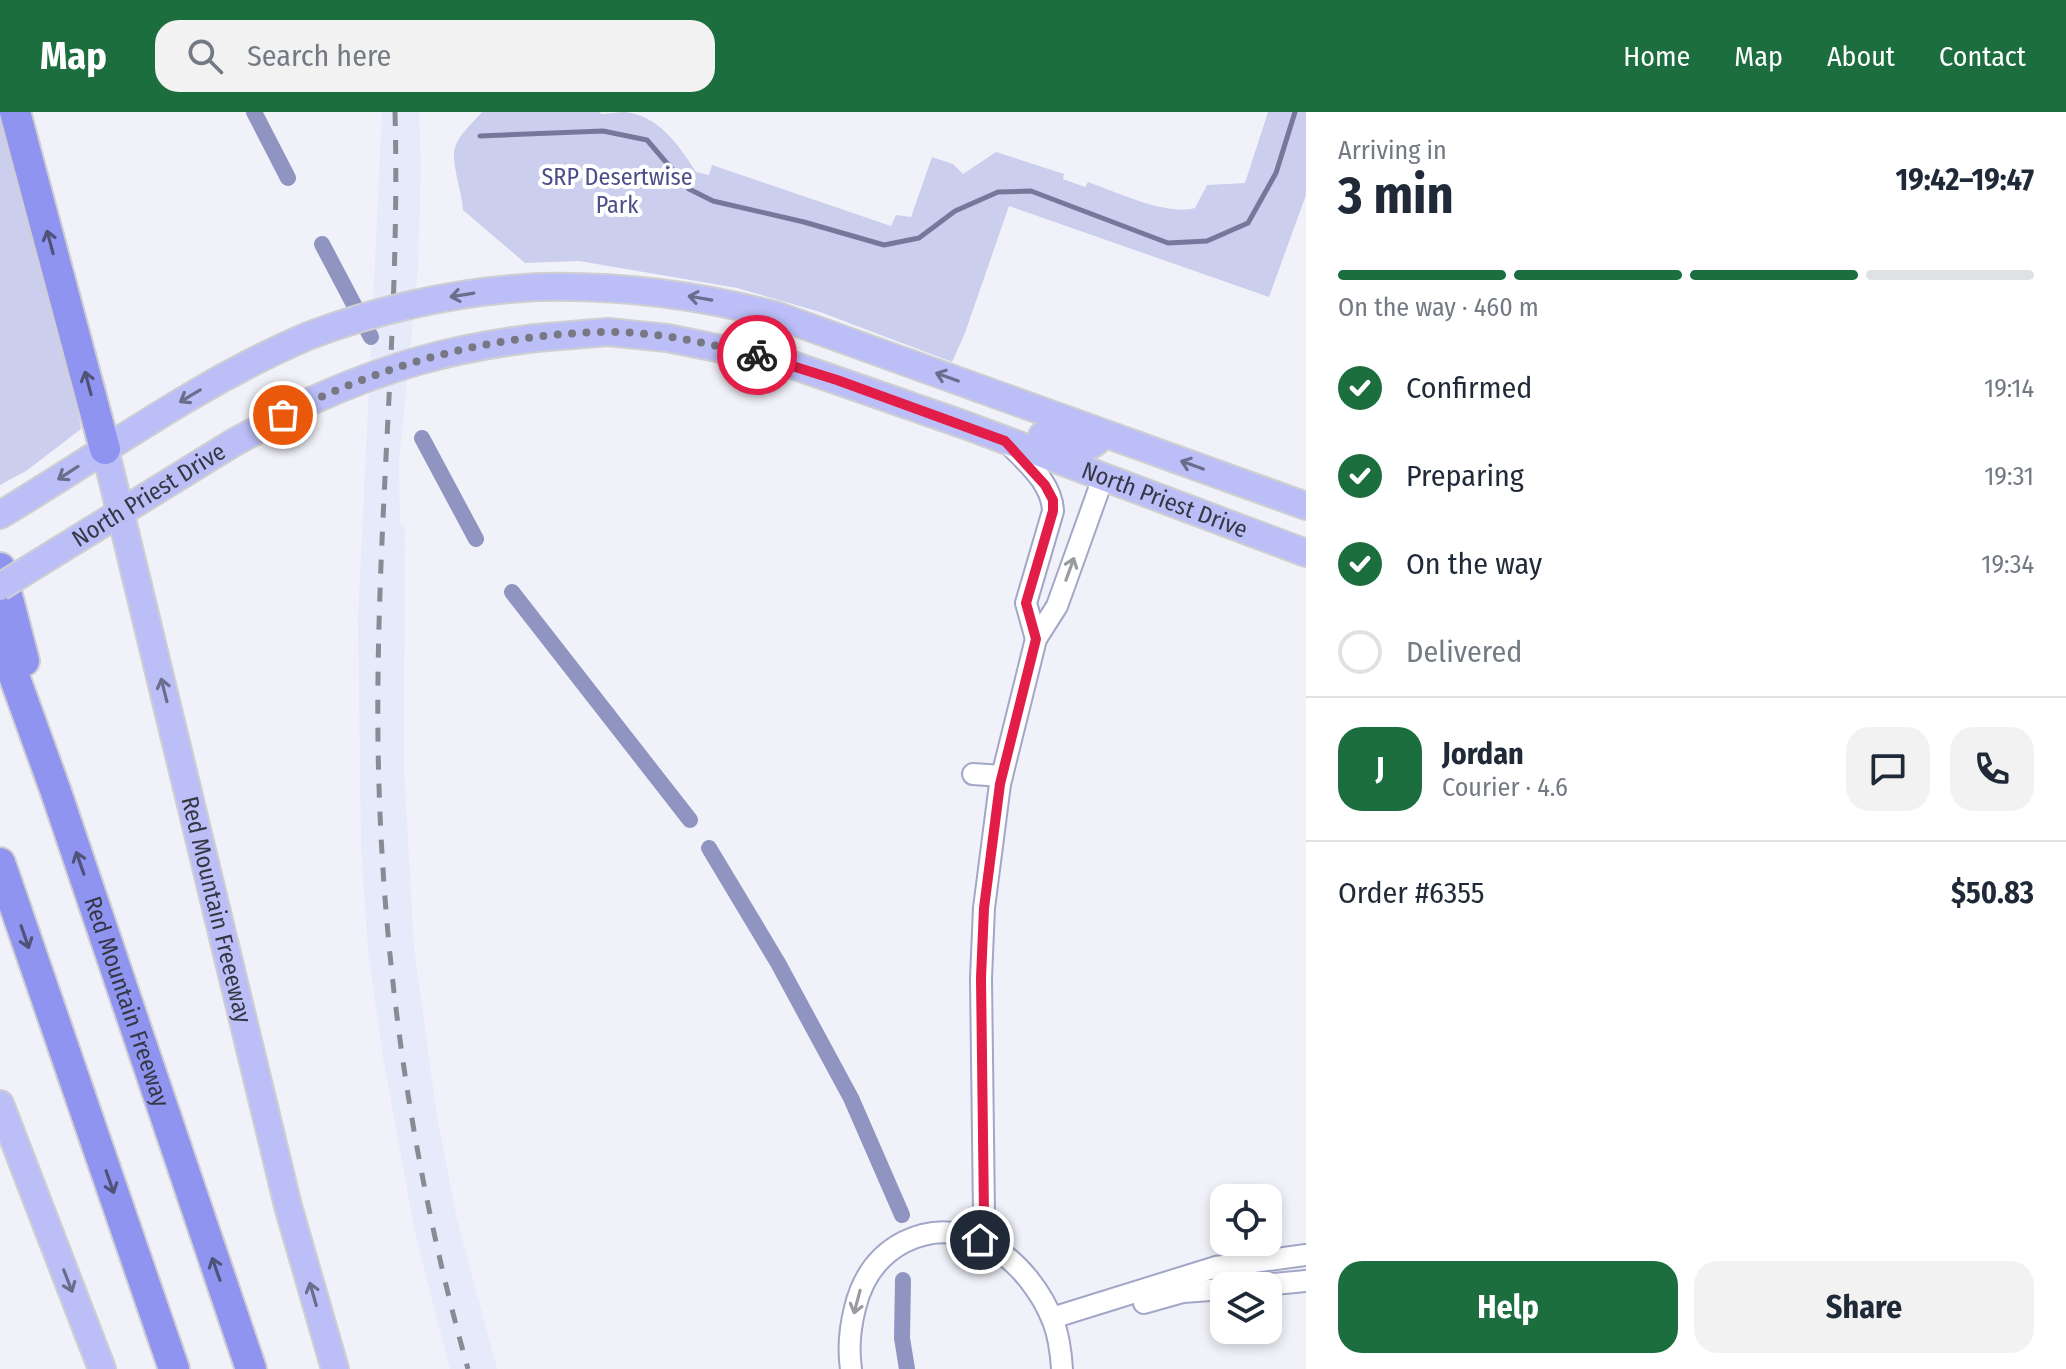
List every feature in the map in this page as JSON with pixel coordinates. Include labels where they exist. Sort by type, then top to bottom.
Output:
[{"type":"highway","points":[[15,112],[105,449]]},
{"type":"highway","points":[[0,568],[56,792]]},
{"type":"highway","name":"Red Mountain Freeway","points":[[0,637],[56,792],[251,1369]]},
{"type":"highway","points":[[0,863],[174,1369]]},
{"type":"main road","name":"North Priest Drive","points":[[0,515],[225,376],[308,336],[371,315],[440,298],[539,287],[590,286],[643,290],[752,309],[1306,506]]},
{"type":"main road","name":"North Priest Drive","points":[[0,587],[233,443],[363,377],[465,347],[608,332],[667,338],[781,361],[965,425],[1306,553]]},
{"type":"main road","points":[[965,425],[1007,423],[1072,447],[1088,447],[1103,434]]},
{"type":"main road","name":"Red Mountain Freeeway","points":[[105,449],[288,1206],[335,1369]]},
{"type":"main road","points":[[0,1104],[102,1369]]},
{"type":"street","points":[[1005,441],[1031,467],[1053,500],[1053,511],[1026,603],[1036,639]]},
{"type":"street","points":[[980,1240],[984,1215],[981,978],[984,908],[1002,776],[1036,639],[1057,606],[1103,478]]},
{"type":"street","points":[[973,774],[1002,776]]},
{"type":"street","points":[[851,1369],[850,1346],[857,1299],[870,1270],[903,1243],[951,1232],[997,1248],[1022,1270],[1044,1301],[1054,1324],[1062,1369]]},
{"type":"street","points":[[1054,1324],[1216,1267],[1306,1255]]},
{"type":"street","points":[[1282,1283],[1306,1281]]},
{"type":"street","points":[[1054,1324],[1159,1298],[1210,1291]]},
{"type":"shaded area","points":[[382,112],[419,112],[418,270],[399,462],[400,524],[405,526],[404,766],[414,947],[437,1116],[457,1219],[497,1369],[450,1369],[415,1233],[383,1057],[368,951],[361,848],[358,618]]},
{"type":"green space","points":[[0,112],[3,112],[69,357],[81,429],[26,471],[0,485]]},
{"type":"green space","name":"SRP Desertwise Park","points":[[482,112],[637,114],[667,134],[696,172],[709,175],[712,165],[891,226],[896,215],[911,217],[932,157],[953,164],[963,174],[996,152],[1064,174],[1063,179],[1085,187],[1088,182],[1170,209],[1195,208],[1207,185],[1245,183],[1268,112],[1306,112],[1306,195],[1269,297],[1009,206],[952,362],[820,312],[737,288],[579,261],[525,263],[463,210],[455,148],[460,137]]},
{"type":"waterway","points":[[254,112],[288,178]]},
{"type":"waterway","points":[[480,136],[603,131],[647,140],[689,189],[713,201],[884,245],[919,238],[955,211],[998,192],[1031,191],[1168,243],[1207,241],[1248,223],[1276,173],[1295,112]]},
{"type":"waterway","points":[[322,244],[371,337]]},
{"type":"waterway","points":[[422,438],[476,539]]},
{"type":"waterway","points":[[512,592],[690,820]]},
{"type":"waterway","points":[[709,848],[778,963],[851,1098],[902,1215]]},
{"type":"waterway","points":[[903,1280],[902,1338],[907,1369]]},
{"type":"railway","points":[[395,112],[395,254],[378,678],[382,852],[398,1026],[411,1113],[446,1285],[468,1369]]},
{"type":"way so far","points":[[283,415],[363,377],[412,361],[465,347],[536,338],[608,332],[667,338],[757,355]]},
{"type":"route","points":[[757,355],[837,380],[1005,441],[1031,467],[1053,500],[1053,511],[1026,603],[1036,639],[1000,784],[984,908],[981,978],[984,1215],[980,1240]]}]
